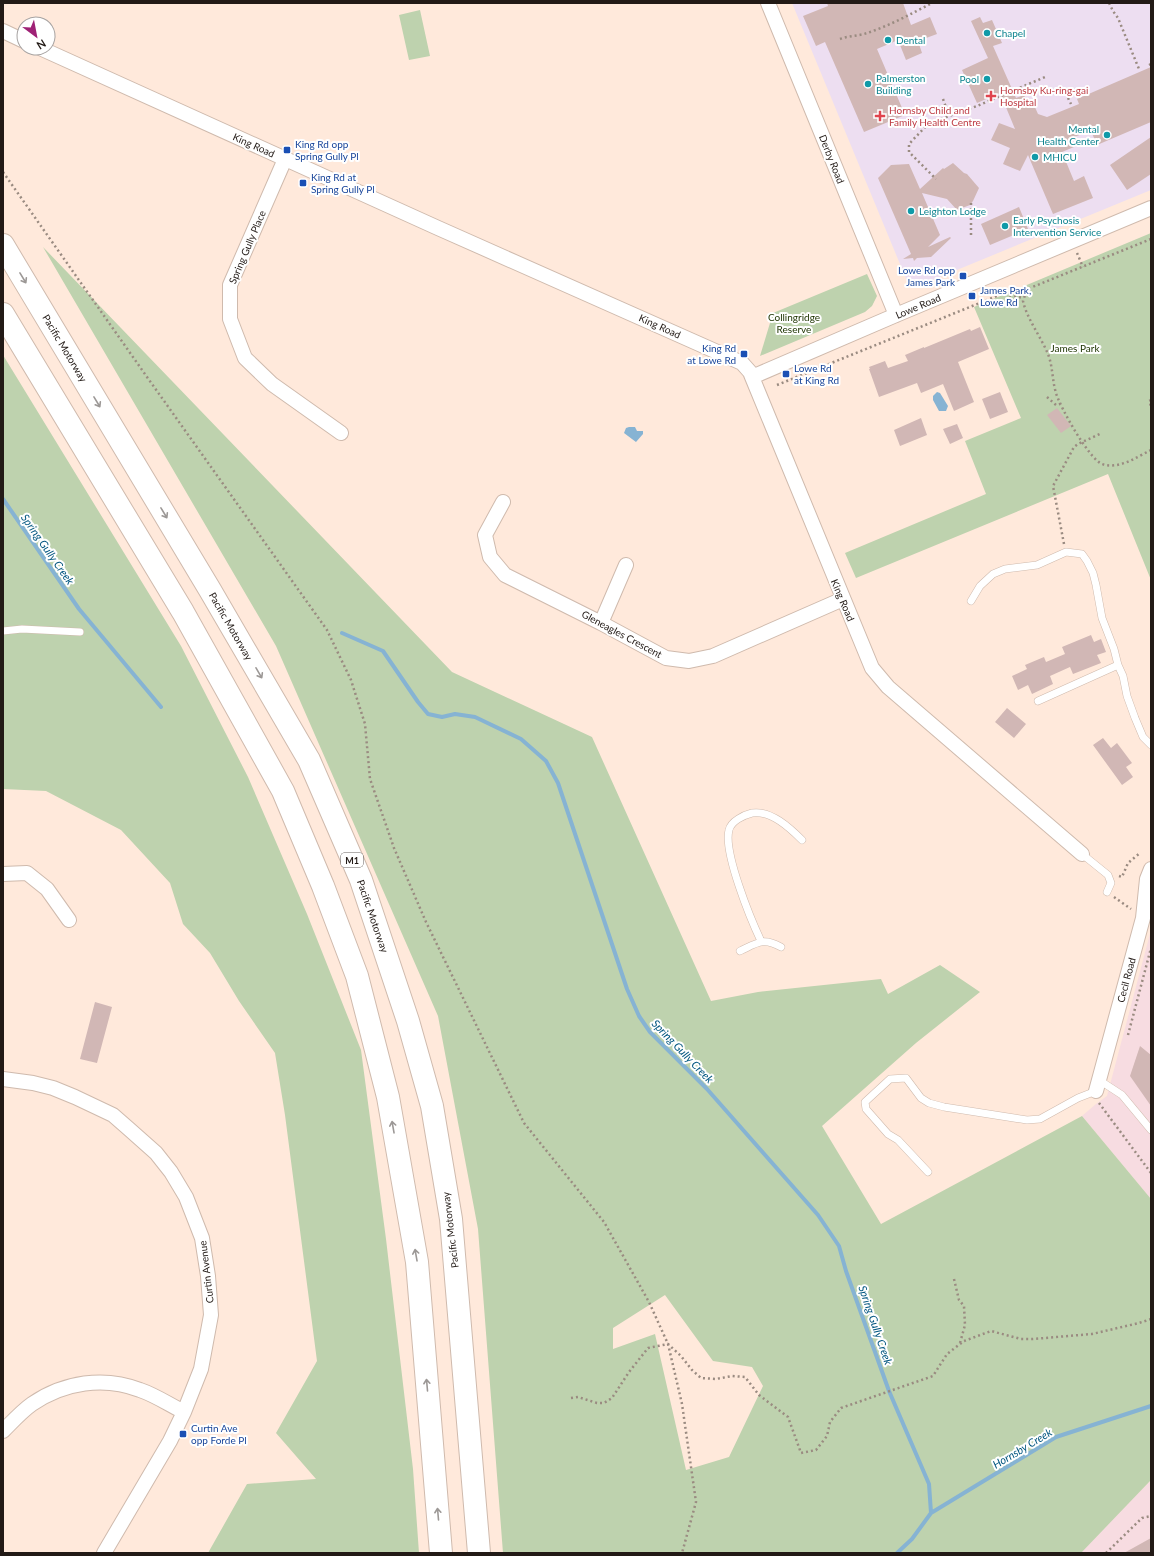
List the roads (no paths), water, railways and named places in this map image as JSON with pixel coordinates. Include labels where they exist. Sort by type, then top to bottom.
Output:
[{"type":"highway","name":"Pacific Motorway","points":[[3,245],[206,583],[309,760],[361,880],[408,1021],[432,1106],[451,1219],[479,1553]]},
{"type":"highway","points":[[3,314],[183,612],[283,791],[324,886],[357,976],[388,1097],[417,1262],[441,1553]]},
{"type":"street","name":"Derby Road","points":[[768,3],[896,315]]},
{"type":"street","points":[[3,31],[16,37]]},
{"type":"street","name":"King Road","points":[[56,55],[438,228],[742,363],[750,372],[872,668],[888,687],[1082,854]]},
{"type":"street","name":"Spring Gully Place","points":[[285,159],[230,285],[230,319],[244,358],[272,384],[341,433]]},
{"type":"street","name":"Lowe Road","points":[[752,377],[1151,208]]},
{"type":"street","name":"Gleneagles Crescent","points":[[503,502],[485,535],[490,557],[505,575],[601,623],[666,658],[689,661],[713,656],[843,599]]},
{"type":"street","points":[[601,623],[626,565]]},
{"type":"street","name":"Cecil Road","points":[[1098,1085],[1147,920],[1146,879],[1151,869]]},
{"type":"street","points":[[3,874],[27,873],[47,889],[70,920]]},
{"type":"street","name":"Curtin Avenue","points":[[3,1079],[33,1083],[53,1088],[113,1115],[144,1140],[172,1172],[186,1197],[202,1238],[208,1276],[211,1315],[201,1369],[184,1412],[170,1441],[104,1553]]},
{"type":"street","points":[[3,1431],[32,1404],[56,1391],[71,1385],[96,1382],[119,1383],[141,1390],[184,1412]]},
{"type":"lane","points":[[971,601],[980,586],[993,574],[1005,569],[1037,565],[1066,552],[1082,554],[1087,561],[1096,585],[1102,618],[1123,676],[1127,696],[1139,730],[1151,745]]},
{"type":"lane","points":[[3,630],[22,629],[80,632]]},
{"type":"lane","points":[[1038,701],[1118,665]]},
{"type":"lane","points":[[761,941],[744,900],[731,857],[729,830],[734,821],[744,815],[754,812],[762,813],[785,824],[802,840]]},
{"type":"lane","points":[[1082,854],[1108,875],[1111,883],[1107,892]]},
{"type":"lane","points":[[740,951],[761,941],[774,943],[782,948]]},
{"type":"lane","points":[[928,1172],[898,1140],[888,1134],[866,1109],[865,1102],[890,1079],[906,1078],[920,1098],[929,1103],[944,1107],[1027,1120],[1040,1119],[1098,1085],[1122,1095],[1151,1130]]},
{"type":"water","points":[[937,392],[940,393],[948,406],[946,411],[939,411],[933,400],[933,396]]},
{"type":"water","points":[[635,427],[637,431],[643,431],[643,434],[636,442],[624,433],[626,428]]},
{"type":"waterway","name":"Spring Gully Creek","points":[[3,499],[79,609],[161,707]]},
{"type":"waterway","name":"Spring Gully Creek","points":[[342,633],[383,651],[428,714],[442,717],[455,714],[475,717],[521,739],[546,761],[558,783],[627,989],[639,1016],[650,1032],[707,1089],[818,1215],[839,1246],[846,1271],[889,1391],[929,1484],[931,1513]]},
{"type":"waterway","name":"Hornsby Creek","points":[[897,1553],[912,1539],[931,1513],[1056,1437],[1151,1406]]},
{"type":"place","name":"Chapel","points":[[987,33]]},
{"type":"place","name":"Dental","points":[[888,40]]},
{"type":"place","name":"Pool","points":[[987,79]]},
{"type":"place","name":"Palmerston Building","points":[[868,84]]},
{"type":"place","name":"Hornsby Ku-ring-gai Hospital","points":[[991,96]]},
{"type":"place","name":"Hornsby Child and Family Health Centre","points":[[880,116]]},
{"type":"place","name":"Mental Health Center","points":[[1107,135]]},
{"type":"place","name":"King Rd opp Spring Gully Pl","points":[[287,150]]},
{"type":"place","name":"MHICU","points":[[1035,157]]},
{"type":"place","name":"King Rd at Spring Gully Pl","points":[[303,183]]},
{"type":"place","name":"Leighton Lodge","points":[[911,211]]},
{"type":"place","name":"Early Psychosis Intervention Service","points":[[1005,226]]},
{"type":"place","name":"Lowe Rd opp James Park","points":[[963,276]]},
{"type":"place","name":"James Park, Lowe Rd","points":[[972,296]]},
{"type":"place","name":"King Rd at Lowe Rd","points":[[744,354]]},
{"type":"place","name":"Lowe Rd at King Rd","points":[[786,374]]},
{"type":"place","name":"Curtin Ave opp Forde Pl","points":[[183,1434]]},
{"type":"park label","name":"Collingridge Reserve","points":[[794,322]]},
{"type":"park label","name":"James Park","points":[[1075,348]]}]
